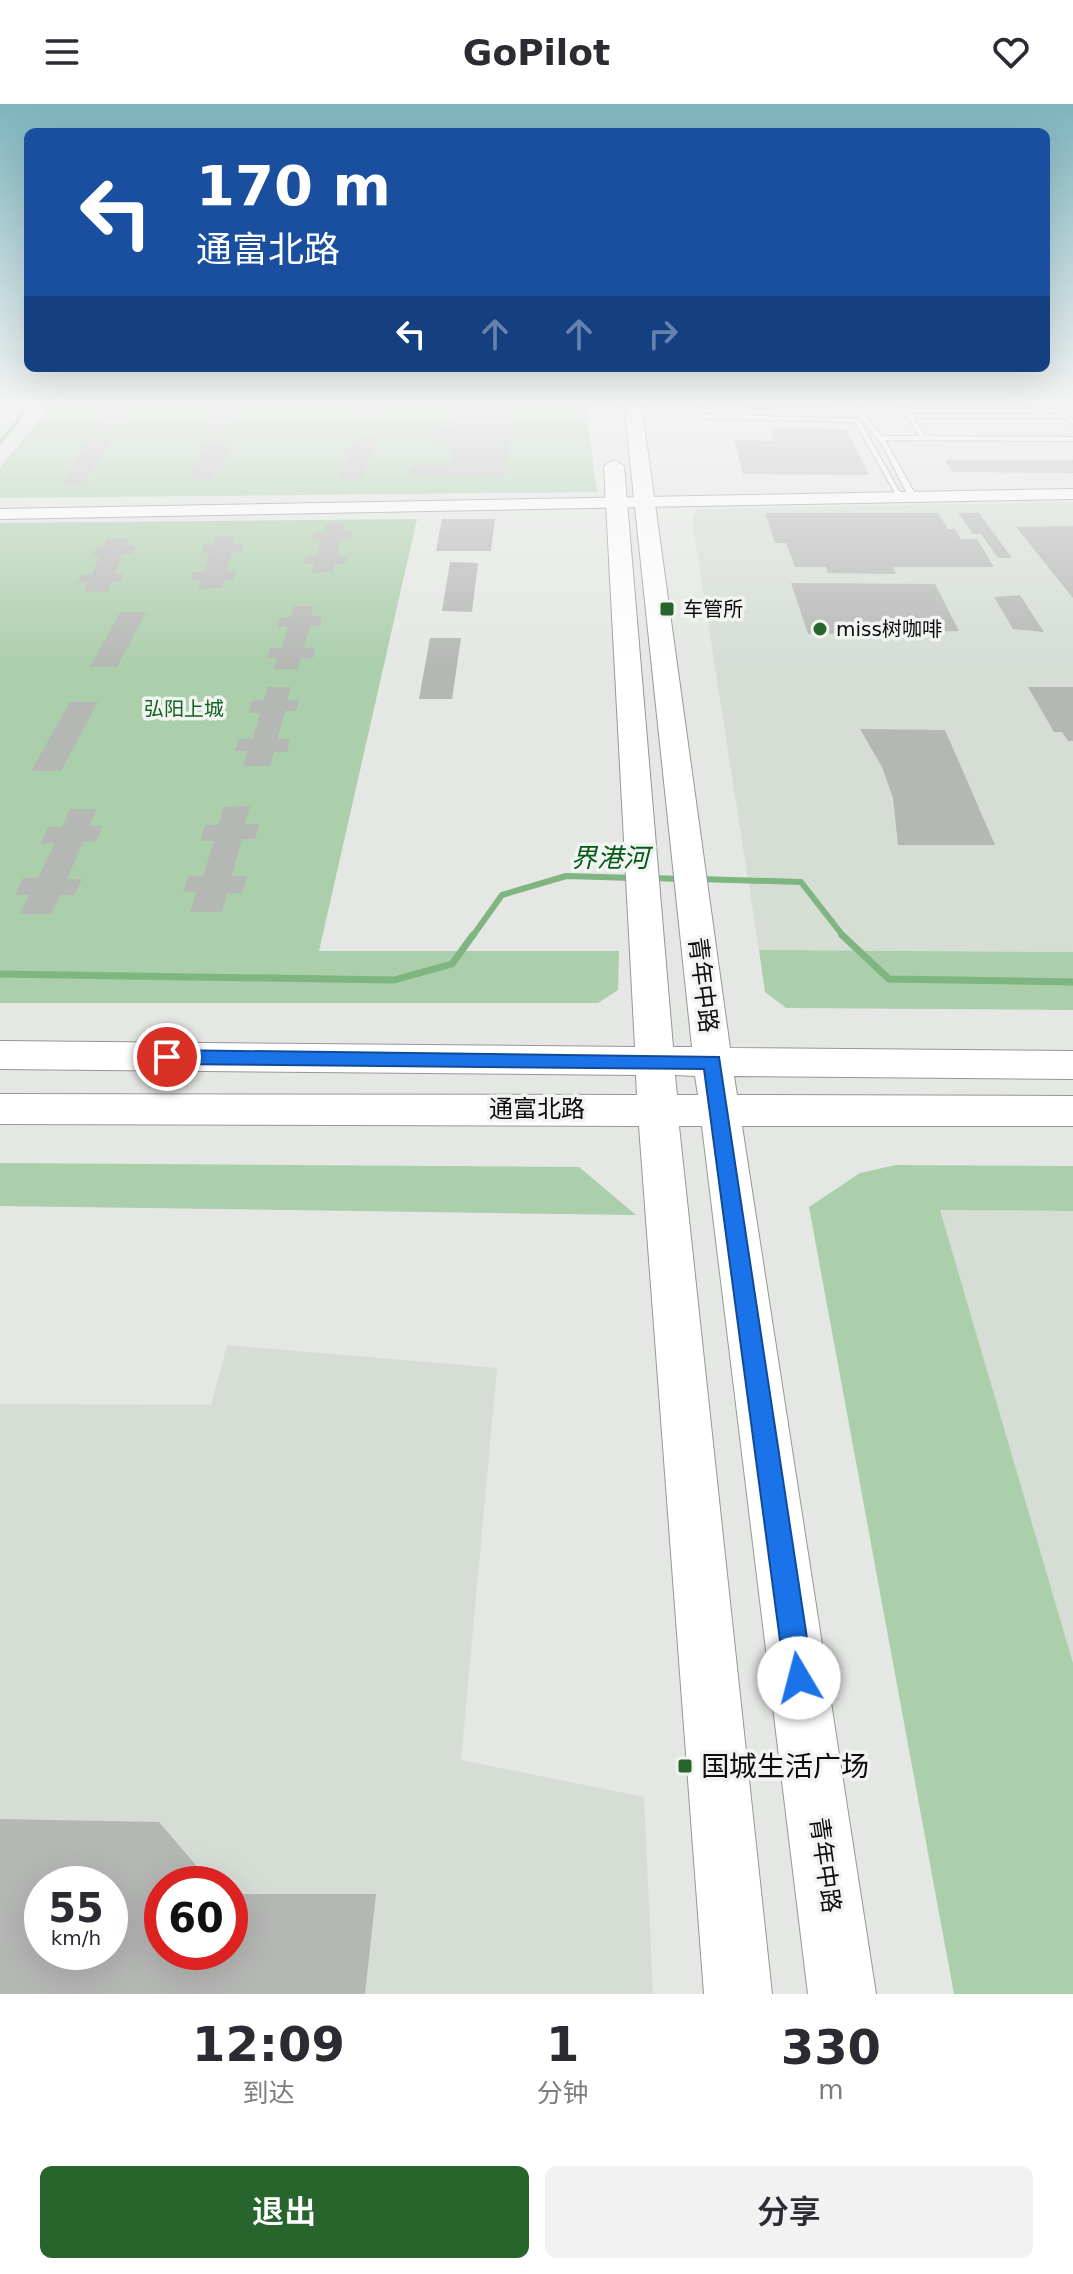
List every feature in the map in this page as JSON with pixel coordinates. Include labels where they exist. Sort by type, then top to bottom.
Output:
[{"type":"main road","name":"青年中路","points":[[628,491],[717,1087],[842,1994]]},
{"type":"main road","name":"青年中路","points":[[630,491],[656,1087],[738,1994]]},
{"type":"main road","name":"通富北路","points":[[0,1055],[656,1087],[717,1087],[1073,1065]]},
{"type":"main road","name":"通富北路","points":[[0,1109],[571,1109],[656,1087]]},
{"type":"main road","name":"通富北路","points":[[717,1087],[1073,1111]]},
{"type":"street","points":[[906,494],[984,491]]},
{"type":"street","points":[[0,504],[1073,494]]},
{"type":"street","points":[[0,514],[630,498]]},
{"type":"shaded area","points":[[1073,502],[1073,952],[759,950],[692,519],[697,509]]},
{"type":"shaded area","points":[[940,1210],[1073,1211],[1073,1663]]},
{"type":"shaded area","points":[[227,1345],[497,1368],[461,1760],[644,1797],[653,1994],[0,1994],[0,1404],[211,1405]]},
{"type":"green space","points":[[0,491],[597,492],[0,498]]},
{"type":"green space","name":"弘阳上城","points":[[417,519],[319,951],[619,951],[618,990],[598,1003],[0,1003],[0,523]]},
{"type":"green space","points":[[759,950],[1073,952],[1073,1010],[786,1008],[765,992]]},
{"type":"green space","points":[[0,1163],[579,1167],[636,1215],[0,1206]]},
{"type":"green space","points":[[896,1165],[1073,1166],[1073,1211],[940,1210],[1073,1663],[1073,1994],[954,1994],[809,1207],[860,1173]]},
{"type":"building","points":[[765,513],[938,513],[948,529],[955,529],[961,539],[977,539],[994,567],[893,567],[896,574],[828,573],[826,567],[795,567],[786,543],[775,543]]},
{"type":"building","points":[[958,513],[979,513],[1012,558],[998,558],[981,534],[973,534]]},
{"type":"building","points":[[442,519],[495,519],[491,551],[436,551]]},
{"type":"building","points":[[326,523],[344,523],[342,531],[352,531],[350,539],[341,539],[337,556],[347,556],[345,564],[335,564],[333,572],[311,573],[314,563],[304,564],[306,556],[317,556],[322,539],[312,540],[314,532],[324,532]]},
{"type":"building","points":[[1073,526],[1073,598],[1016,527]]},
{"type":"building","points":[[235,536],[233,544],[243,544],[242,551],[231,552],[227,571],[236,571],[234,580],[224,580],[222,588],[198,589],[201,580],[191,580],[193,572],[204,572],[209,553],[202,553],[204,545],[212,545],[214,537]]},
{"type":"building","points":[[129,538],[126,546],[136,546],[133,554],[122,554],[115,573],[124,573],[121,582],[111,582],[108,591],[84,592],[88,582],[78,583],[81,575],[92,574],[100,555],[93,555],[96,548],[104,547],[107,539]]},
{"type":"building","points":[[450,562],[478,563],[472,612],[442,611]]},
{"type":"building","points":[[791,583],[935,584],[959,631],[808,634]]},
{"type":"building","points":[[1020,595],[1044,632],[1013,629],[994,597]]},
{"type":"building","points":[[294,606],[314,606],[311,616],[322,616],[320,626],[310,626],[304,648],[315,648],[313,658],[301,658],[298,669],[274,669],[277,658],[267,658],[270,648],[282,648],[288,627],[277,627],[280,617],[291,617]]},
{"type":"building","points":[[120,612],[146,612],[117,667],[90,667]]},
{"type":"building","points":[[430,638],[461,638],[452,699],[419,699]]},
{"type":"building","points":[[268,687],[291,687],[287,700],[299,700],[296,711],[285,711],[277,739],[290,739],[287,752],[274,752],[270,766],[243,766],[248,751],[235,751],[239,739],[253,739],[260,713],[248,713],[252,701],[264,700]]},
{"type":"building","points":[[1028,687],[1073,687],[1073,741],[1068,741],[1062,732],[1054,732]]},
{"type":"building","points":[[70,702],[98,702],[61,771],[31,771]]},
{"type":"building","points":[[860,729],[945,730],[995,845],[898,845],[893,798],[882,767]]},
{"type":"building","points":[[250,806],[245,824],[259,824],[255,839],[242,839],[232,876],[247,876],[242,893],[227,893],[222,912],[190,912],[196,892],[183,892],[188,876],[203,876],[214,841],[200,841],[205,825],[218,825],[224,807]]},
{"type":"building","points":[[70,809],[97,809],[89,826],[103,826],[96,841],[83,842],[67,879],[82,879],[74,895],[60,895],[51,914],[20,914],[29,895],[15,895],[23,878],[38,878],[55,843],[40,844],[48,827],[62,827]]},
{"type":"building","points":[[0,1819],[159,1822],[197,1866],[144,1866],[144,1970],[248,1970],[248,1894],[376,1894],[365,1994],[0,1994]]},
{"type":"waterway","name":"界港河","points":[[472,937],[502,895],[566,876],[634,878]]},
{"type":"waterway","name":"界港河","points":[[651,878],[682,879]]},
{"type":"waterway","name":"界港河","points":[[699,879],[801,882],[844,937]]},
{"type":"waterway","name":"界港河","points":[[0,974],[394,980],[452,964],[473,935]]},
{"type":"waterway","name":"界港河","points":[[844,937],[889,979],[1073,982]]},
{"type":"place","name":"车管所","points":[[667,609]]},
{"type":"place","name":"miss树咖啡","points":[[820,629]]},
{"type":"place","name":"国城生活广场","points":[[685,1766]]},
{"type":"route","points":[[167,1057],[713,1062],[799,1678]]}]
